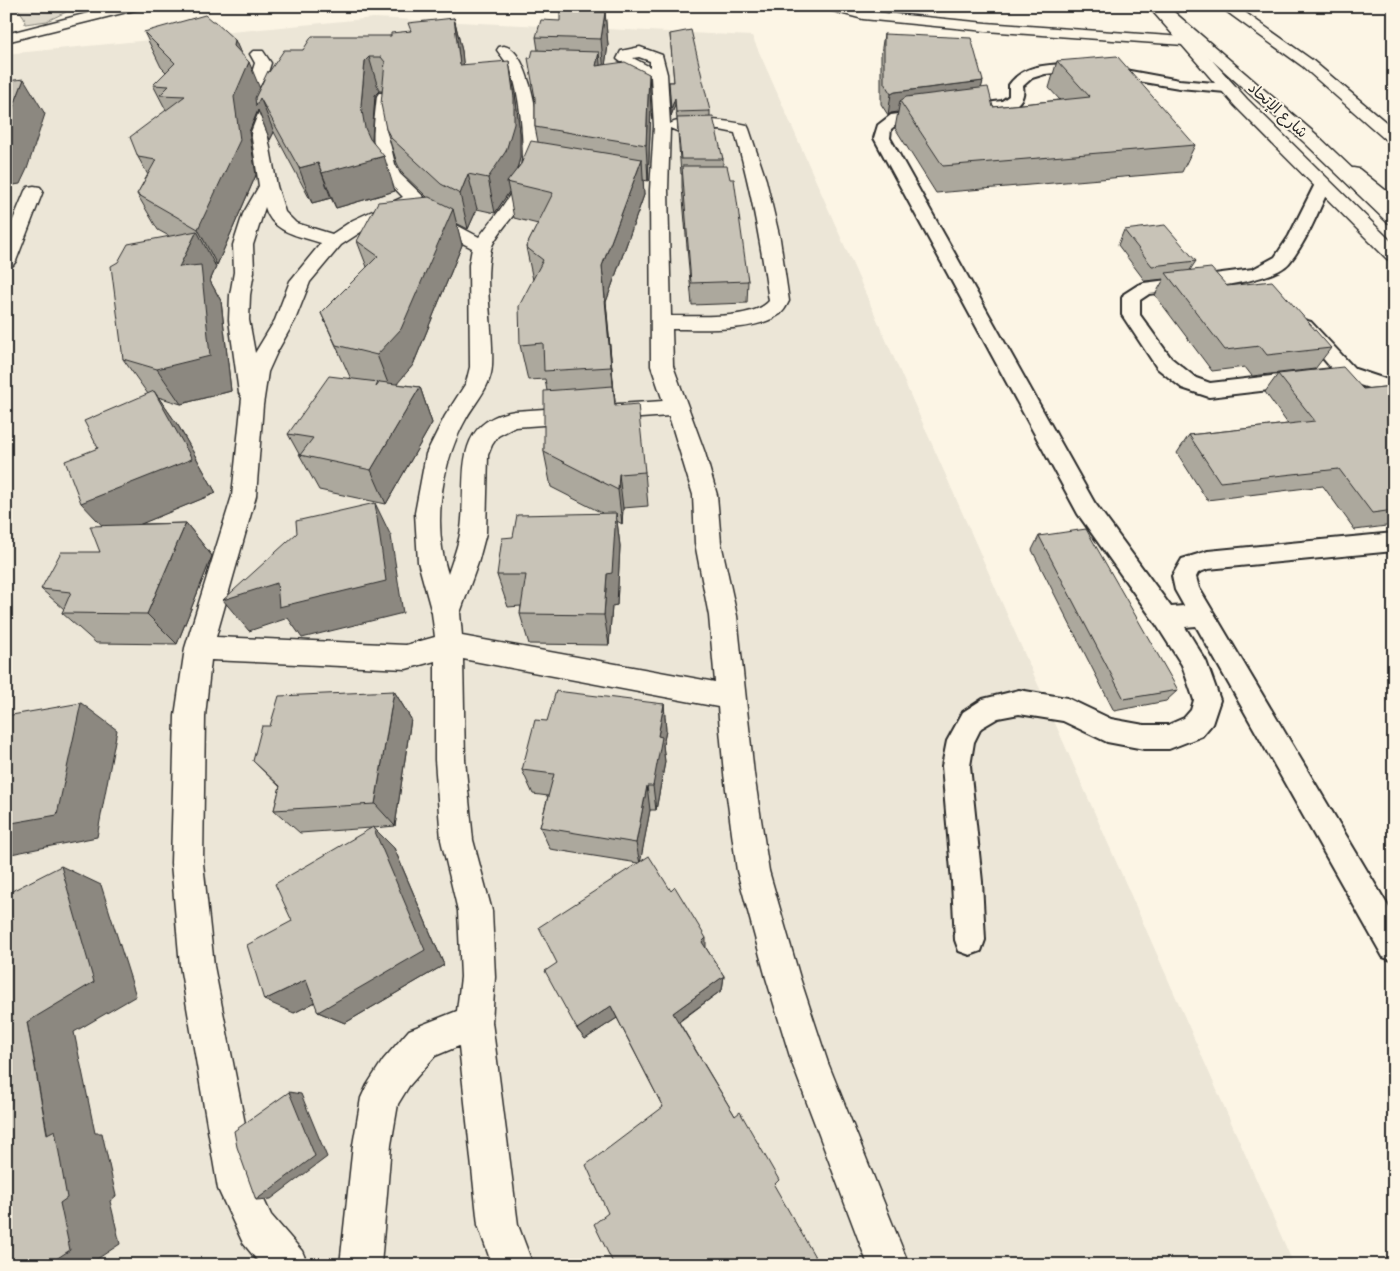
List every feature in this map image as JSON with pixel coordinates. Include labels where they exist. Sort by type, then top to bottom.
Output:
[{"type":"main road","points":[[6,38],[96,11],[134,6]]},
{"type":"main road","points":[[830,6],[863,14],[986,28],[1184,41]]},
{"type":"main road","points":[[1156,6],[1226,88],[1322,186],[1394,255]]},
{"type":"main road","name":"شارع الإتحاد","points":[[1156,6],[1311,139],[1394,218]]},
{"type":"main road","points":[[1226,6],[1307,63],[1394,129]]},
{"type":"main road","points":[[1238,6],[1246,21]]},
{"type":"main road","points":[[504,50],[529,77],[531,140],[539,170],[482,246],[479,264],[482,367],[477,384],[456,416],[438,454],[427,513],[431,562],[446,613],[449,645],[450,760],[457,840],[475,911],[478,977],[474,1022],[498,1225],[513,1265]]},
{"type":"main road","points":[[258,54],[263,63],[258,79],[273,96],[259,132],[268,186],[276,214],[289,227],[310,235],[338,238],[388,231]]},
{"type":"main road","points":[[1307,63],[1394,138]]},
{"type":"main road","points":[[659,74],[656,109],[660,185],[660,323],[662,366],[693,453],[705,495],[708,543],[723,616],[739,774],[754,871],[783,978],[810,1063],[889,1265]]},
{"type":"main road","points":[[385,96],[381,139],[386,164],[393,178],[442,225],[482,246]]},
{"type":"main road","points":[[656,109],[741,129],[757,180],[770,239],[779,301],[775,308],[764,315],[660,323]]},
{"type":"main road","points":[[1311,139],[1394,206]]},
{"type":"main road","points":[[738,180],[757,180]]},
{"type":"main road","points":[[252,405],[239,320],[240,295],[244,272],[243,245],[252,214],[268,186]]},
{"type":"main road","points":[[6,261],[34,191]]},
{"type":"main road","points":[[288,1265],[258,1228],[238,1189],[216,1077],[197,966],[187,863],[190,716],[199,648],[244,496],[252,405],[257,372],[266,352],[285,320],[300,281],[338,238],[360,224],[416,198]]},
{"type":"main road","points":[[415,228],[442,225]]},
{"type":"main road","points":[[446,613],[469,552],[474,531],[476,508],[474,465],[479,443],[491,429],[506,421],[527,418],[677,408]]},
{"type":"main road","points":[[199,648],[406,657],[449,645],[730,697]]},
{"type":"main road","points":[[360,1265],[372,1144],[380,1098],[396,1073],[422,1043],[474,1022]]},
{"type":"lane","points":[[970,940],[956,766],[961,741],[972,720],[992,707],[1019,702],[1067,710],[1107,730],[1144,737],[1169,737],[1193,727],[1203,716],[1207,700],[1193,661],[1165,617],[1086,508],[882,138],[881,132],[885,125],[896,118],[1005,105],[1016,98],[1018,93],[1016,85],[1023,77],[1048,69],[1081,69],[1173,83],[1226,88]]},
{"type":"lane","points":[[1322,186],[1298,236],[1282,261],[1257,274],[1144,289],[1130,298],[1131,315],[1164,363],[1190,383],[1209,390],[1348,374],[1394,389]]},
{"type":"lane","points":[[1257,274],[1270,288]]},
{"type":"lane","points":[[1290,310],[1348,374]]},
{"type":"lane","points":[[1394,542],[1208,560],[1190,566],[1184,576],[1187,590],[1394,946]]},
{"type":"lane","points":[[1165,617],[1203,616]]},
{"type":"shaded area","points":[[16,6],[68,6],[66,12],[47,21],[25,24],[24,17]]},
{"type":"shaded area","points":[[374,18],[752,36],[1294,1265],[6,1265],[6,54]]},
{"type":"building","points":[[560,12],[605,12],[601,39],[536,37],[541,20],[560,21]]},
{"type":"building","points":[[205,15],[235,40],[234,46],[249,62],[234,97],[240,140],[198,229],[137,194],[156,160],[138,157],[130,137],[185,96],[160,95],[169,86],[153,85],[175,63],[144,32]]},
{"type":"building","points":[[454,18],[460,65],[509,61],[514,98],[514,124],[506,151],[488,178],[468,174],[460,194],[441,184],[391,138],[386,129],[381,104],[385,62],[381,57],[369,57],[365,61],[361,105],[365,128],[370,139],[384,156],[322,173],[318,163],[299,168],[260,98],[256,106],[255,98],[268,71],[284,50],[303,50],[312,36],[391,36],[391,33],[411,31],[408,23]]},
{"type":"building","points":[[691,30],[710,111],[676,112],[675,98],[671,109],[669,82],[674,82],[670,34]]},
{"type":"building","points":[[884,34],[971,38],[983,81],[891,94],[884,83]]},
{"type":"building","points":[[533,50],[599,52],[596,66],[625,62],[649,74],[646,145],[535,127],[535,98],[528,58],[531,58]]},
{"type":"building","points":[[1117,56],[1195,145],[943,166],[900,101],[906,97],[988,87],[993,107],[1090,97],[1057,61]]},
{"type":"building","points":[[24,79],[6,126],[6,81]]},
{"type":"building","points":[[713,117],[723,159],[681,159],[677,118]]},
{"type":"building","points":[[531,141],[642,159],[602,266],[611,367],[544,371],[543,343],[520,345],[519,306],[543,260],[526,247],[553,193],[507,182],[521,164]]},
{"type":"building","points":[[682,166],[727,166],[730,179],[734,179],[748,281],[691,283]]},
{"type":"building","points":[[429,197],[453,209],[401,329],[377,355],[336,345],[321,313],[378,256],[357,241],[378,202]]},
{"type":"building","points":[[1165,225],[1196,261],[1152,266],[1124,230]]},
{"type":"building","points":[[197,231],[179,267],[201,265],[210,356],[157,369],[123,359],[111,266],[118,262],[128,244]]},
{"type":"building","points":[[1211,268],[1227,286],[1272,281],[1331,348],[1267,355],[1260,346],[1225,350],[1166,273]]},
{"type":"building","points":[[1343,367],[1363,389],[1394,386],[1394,510],[1372,513],[1339,469],[1220,482],[1189,435],[1315,421],[1278,374]]},
{"type":"building","points":[[329,376],[378,382],[376,387],[380,382],[420,387],[371,470],[300,455],[313,438],[288,434]]},
{"type":"building","points":[[613,386],[615,406],[638,404],[645,472],[619,474],[618,490],[544,452],[544,391]]},
{"type":"building","points":[[154,391],[192,459],[81,503],[65,461],[98,448],[84,421]]},
{"type":"building","points":[[375,503],[386,581],[279,607],[277,583],[223,600],[297,533],[296,521]]},
{"type":"building","points":[[616,513],[612,573],[607,574],[604,615],[520,614],[526,575],[497,575],[502,538],[513,537],[517,515]]},
{"type":"building","points":[[186,523],[147,614],[62,613],[71,592],[41,589],[61,552],[100,552],[90,526]]},
{"type":"building","points":[[1086,529],[1178,690],[1124,699],[1039,536]]},
{"type":"building","points":[[394,691],[375,804],[274,810],[280,786],[253,761],[262,726],[270,726],[279,696]]},
{"type":"building","points":[[556,691],[664,704],[658,736],[662,737],[653,786],[647,786],[636,843],[540,827],[554,774],[522,770],[535,720],[547,721]]},
{"type":"building","points":[[81,703],[57,815],[6,824],[6,716]]},
{"type":"building","points":[[373,827],[425,950],[318,1012],[306,980],[264,1000],[247,945],[292,921],[275,884]]},
{"type":"building","points":[[649,856],[671,891],[675,887],[706,938],[702,942],[724,976],[673,1013],[735,1116],[740,1112],[779,1180],[774,1185],[818,1265],[614,1265],[594,1224],[608,1213],[586,1165],[663,1107],[611,1006],[577,1029],[545,971],[557,963],[539,927]]},
{"type":"building","points":[[61,866],[94,982],[27,1022],[47,1134],[55,1130],[67,1198],[60,1203],[70,1250],[47,1265],[6,1265],[6,894]]},
{"type":"building","points":[[289,1092],[315,1156],[256,1200],[237,1147],[234,1131]]}]
